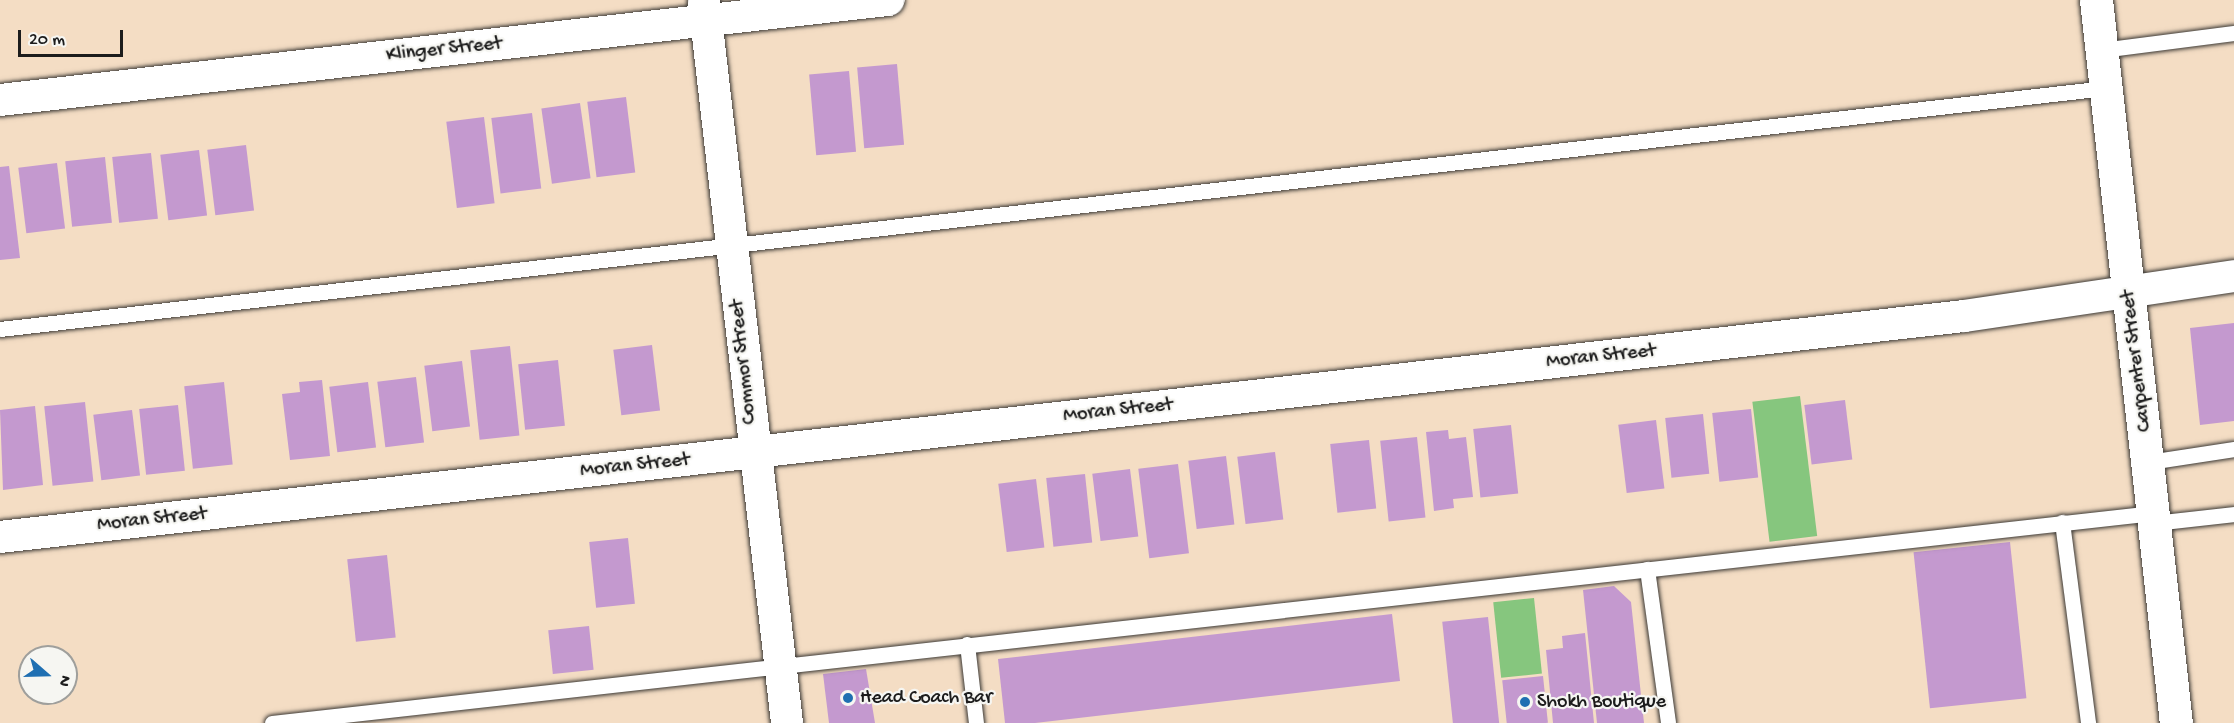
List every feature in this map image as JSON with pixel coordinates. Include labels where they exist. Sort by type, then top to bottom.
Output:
[{"type":"street","name":"Klinger Street","points":[[0,100],[705,10],[888,0]]},
{"type":"street","name":"Carpenter Street","points":[[2096,0],[2149,462],[2176,723]]},
{"type":"street","name":"Commor Street","points":[[705,10],[754,452],[787,723]]},
{"type":"street","name":"Moran Street","points":[[0,537],[1964,316],[2234,276]]},
{"type":"lane","points":[[2101,50],[2234,33]]},
{"type":"lane","points":[[0,329],[2105,88]]},
{"type":"lane","points":[[2149,462],[2234,449]]},
{"type":"lane","points":[[272,723],[325,720],[780,665],[2062,522],[2234,514]]},
{"type":"lane","points":[[2062,522],[2088,723]]},
{"type":"lane","points":[[1647,569],[1668,723]]},
{"type":"lane","points":[[967,645],[975,723]]},
{"type":"green space","points":[[1800,396],[1817,536],[1770,542],[1752,402]]},
{"type":"green space","points":[[1534,598],[1542,674],[1501,678],[1493,602]]},
{"type":"building","points":[[897,64],[904,145],[864,148],[857,67]]},
{"type":"building","points":[[849,71],[856,152],[816,155],[809,74]]},
{"type":"building","points":[[626,97],[635,172],[597,177],[587,102]]},
{"type":"building","points":[[580,103],[591,178],[552,184],[541,108]]},
{"type":"building","points":[[532,113],[541,188],[501,193],[491,118]]},
{"type":"building","points":[[484,117],[495,203],[457,208],[446,122]]},
{"type":"building","points":[[246,145],[254,211],[215,215],[207,150]]},
{"type":"building","points":[[199,150],[207,216],[168,220],[160,155]]},
{"type":"building","points":[[151,153],[158,219],[119,223],[112,157]]},
{"type":"building","points":[[105,157],[112,223],[72,227],[65,161]]},
{"type":"building","points":[[57,163],[65,229],[26,233],[18,168]]},
{"type":"building","points":[[9,166],[20,258],[0,260],[0,167]]},
{"type":"building","points":[[2234,323],[2234,421],[2200,425],[2190,328]]},
{"type":"building","points":[[652,345],[660,411],[621,415],[613,350]]},
{"type":"building","points":[[510,346],[519,436],[480,440],[470,350]]},
{"type":"building","points":[[558,360],[565,426],[525,430],[518,364]]},
{"type":"building","points":[[462,361],[470,427],[432,431],[424,366]]},
{"type":"building","points":[[416,377],[424,443],[385,447],[377,382]]},
{"type":"building","points":[[322,380],[330,456],[290,460],[282,394],[300,392],[299,382]]},
{"type":"building","points":[[224,382],[233,465],[193,469],[184,386]]},
{"type":"building","points":[[368,382],[376,448],[337,452],[329,387]]},
{"type":"building","points":[[1845,400],[1852,460],[1812,465],[1804,405]]},
{"type":"building","points":[[85,402],[93,482],[53,486],[44,406]]},
{"type":"building","points":[[178,405],[185,471],[146,475],[139,409]]},
{"type":"building","points":[[35,406],[43,485],[3,490],[0,410]]},
{"type":"building","points":[[1751,409],[1758,478],[1719,482],[1712,413]]},
{"type":"building","points":[[132,410],[140,476],[101,480],[93,415]]},
{"type":"building","points":[[1703,414],[1709,474],[1671,478],[1665,418]]},
{"type":"building","points":[[1656,420],[1664,488],[1627,493],[1618,425]]},
{"type":"building","points":[[1511,425],[1518,494],[1480,498],[1473,429]]},
{"type":"building","points":[[1448,430],[1449,439],[1466,437],[1473,497],[1453,499],[1454,508],[1434,511],[1426,432]]},
{"type":"building","points":[[1417,437],[1425,518],[1389,521],[1380,441]]},
{"type":"building","points":[[1369,440],[1376,509],[1337,513],[1330,444]]},
{"type":"building","points":[[1275,452],[1283,519],[1246,524],[1237,457]]},
{"type":"building","points":[[1226,456],[1234,524],[1197,529],[1188,461]]},
{"type":"building","points":[[1178,464],[1189,553],[1149,558],[1138,469]]},
{"type":"building","points":[[1130,469],[1138,536],[1101,541],[1092,474]]},
{"type":"building","points":[[1085,474],[1092,543],[1053,547],[1046,478]]},
{"type":"building","points":[[1036,479],[1044,547],[1007,552],[998,484]]},
{"type":"building","points":[[628,538],[635,604],[596,608],[589,542]]},
{"type":"building","points":[[2010,542],[2026,698],[1930,708],[1914,552]]},
{"type":"building","points":[[387,555],[396,638],[356,642],[347,559]]},
{"type":"building","points":[[1614,586],[1631,602],[1644,723],[1597,723],[1583,590]]},
{"type":"building","points":[[1392,614],[1400,681],[1035,723],[1005,723],[998,659]]},
{"type":"building","points":[[1488,617],[1499,723],[1453,723],[1442,622]]},
{"type":"building","points":[[589,626],[594,670],[553,674],[548,630]]},
{"type":"building","points":[[1585,633],[1594,723],[1553,723],[1546,650],[1563,648],[1562,636]]},
{"type":"building","name":"Head Coach Bar","points":[[866,669],[875,723],[829,723],[823,674]]},
{"type":"building","name":"Shokh Boutique","points":[[1543,676],[1548,723],[1507,723],[1502,680]]},
{"type":"place","name":"Head Coach Bar","points":[[848,698]]},
{"type":"place","name":"Shokh Boutique","points":[[1525,702]]}]
